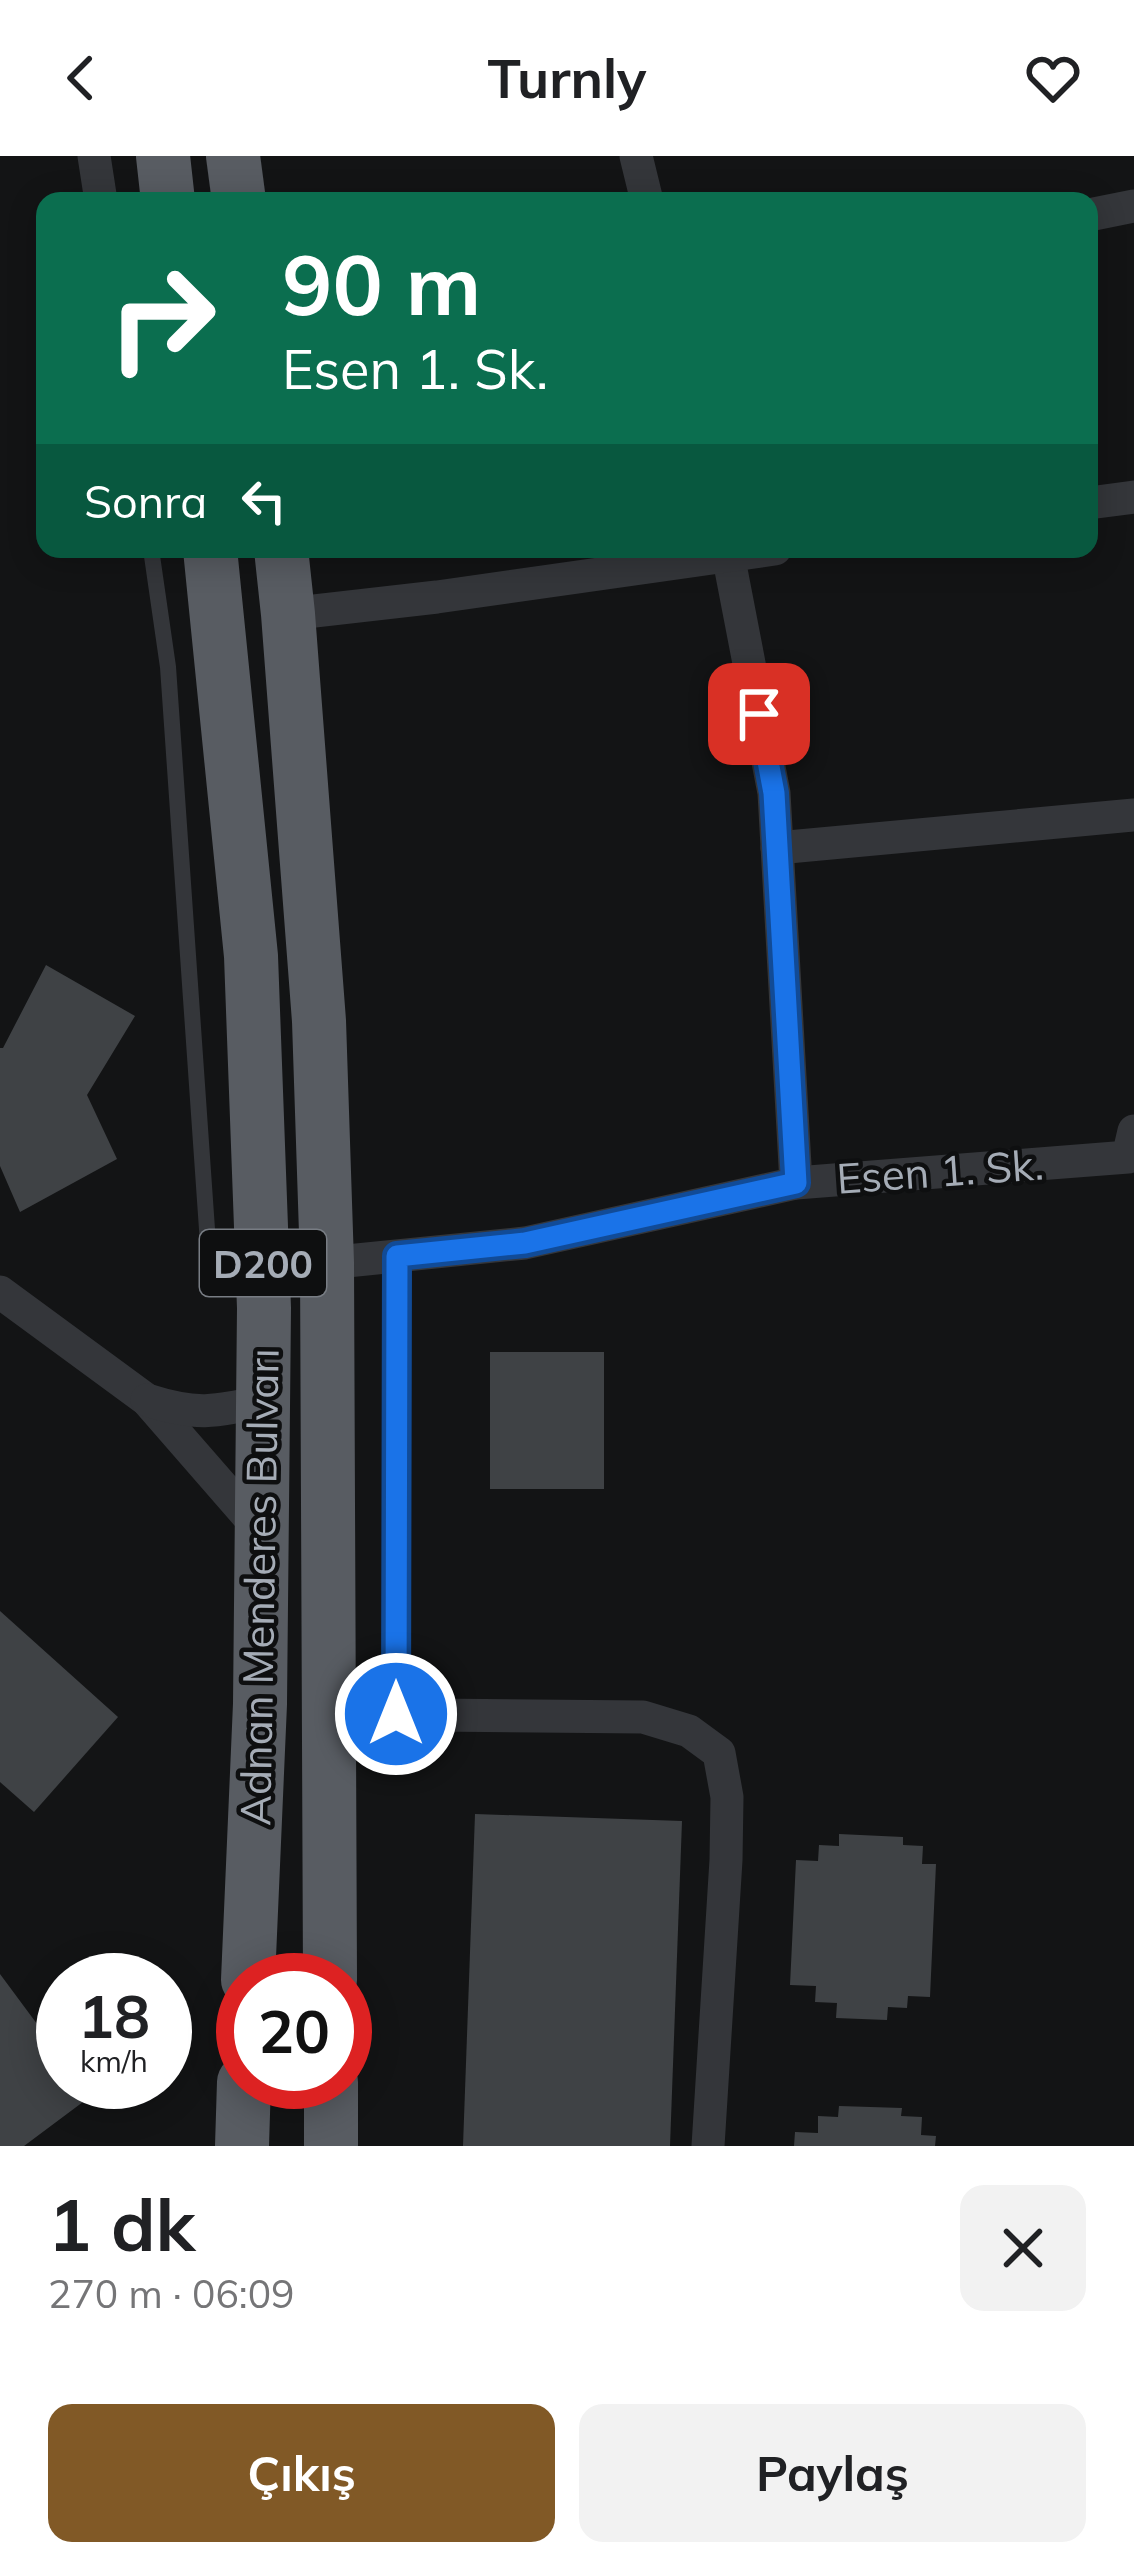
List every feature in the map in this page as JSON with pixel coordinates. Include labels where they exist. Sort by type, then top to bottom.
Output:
[{"type":"highway","points":[[163,156],[167,192]]},
{"type":"highway","points":[[233,156],[238,192]]},
{"type":"highway","name":"Adnan Menderes Bulvarı","points":[[211,558],[251,956],[264,1308],[260,1704],[249,1953]]},
{"type":"highway","name":"Adnan Menderes Bulvarı","points":[[281,558],[319,1022],[327,1263],[331,1953]]},
{"type":"highway","points":[[242,2146],[243,2109]]},
{"type":"highway","points":[[331,2109],[331,2146]]},
{"type":"street","points":[[94,156],[100,192]]},
{"type":"street","points":[[636,156],[645,192]]},
{"type":"street","points":[[1098,213],[1134,206]]},
{"type":"street","points":[[1098,502],[1134,496]]},
{"type":"street","points":[[288,614],[437,597],[689,558]]},
{"type":"street","points":[[729,558],[774,793],[796,1183]]},
{"type":"street","points":[[777,848],[1134,814]]},
{"type":"street","name":"Esen 1. Sk.","points":[[327,1263],[525,1243],[796,1183],[1131,1144]]},
{"type":"street","points":[[0,1292],[147,1400],[262,1532]]},
{"type":"street","points":[[147,1400],[177,1410],[209,1413],[263,1401]]},
{"type":"street","points":[[330,1714],[643,1717],[688,1731],[719,1753],[728,1798],[708,2146]]},
{"type":"lane","points":[[153,558],[168,667],[209,1258]]},
{"type":"lane","points":[[396,1714],[397,1256]]},
{"type":"building","points":[[46,965],[135,1016],[87,1095],[117,1159],[20,1212],[0,1166],[0,1048]]},
{"type":"building","points":[[490,1352],[604,1352],[604,1489],[490,1489]]},
{"type":"building","points":[[0,1611],[118,1717],[34,1812],[0,1782]]},
{"type":"building","points":[[475,1814],[682,1821],[670,2146],[463,2146]]},
{"type":"building","points":[[839,1834],[903,1837],[903,1845],[923,1846],[922,1864],[936,1864],[930,1997],[908,1996],[907,2008],[888,2007],[887,2020],[836,2018],[837,2003],[815,2002],[816,1986],[790,1985],[796,1860],[818,1861],[819,1845],[839,1846]]},
{"type":"building","points":[[0,1974],[36,2023],[36,2109],[74,2109],[24,2146],[0,2146]]},
{"type":"building","points":[[839,2106],[902,2108],[901,2116],[922,2117],[921,2135],[936,2136],[935,2146],[794,2146],[795,2132],[818,2133],[818,2116],[838,2117]]},
{"type":"route","points":[[396,1714],[397,1256],[525,1243],[796,1183],[774,793],[759,714]]}]
